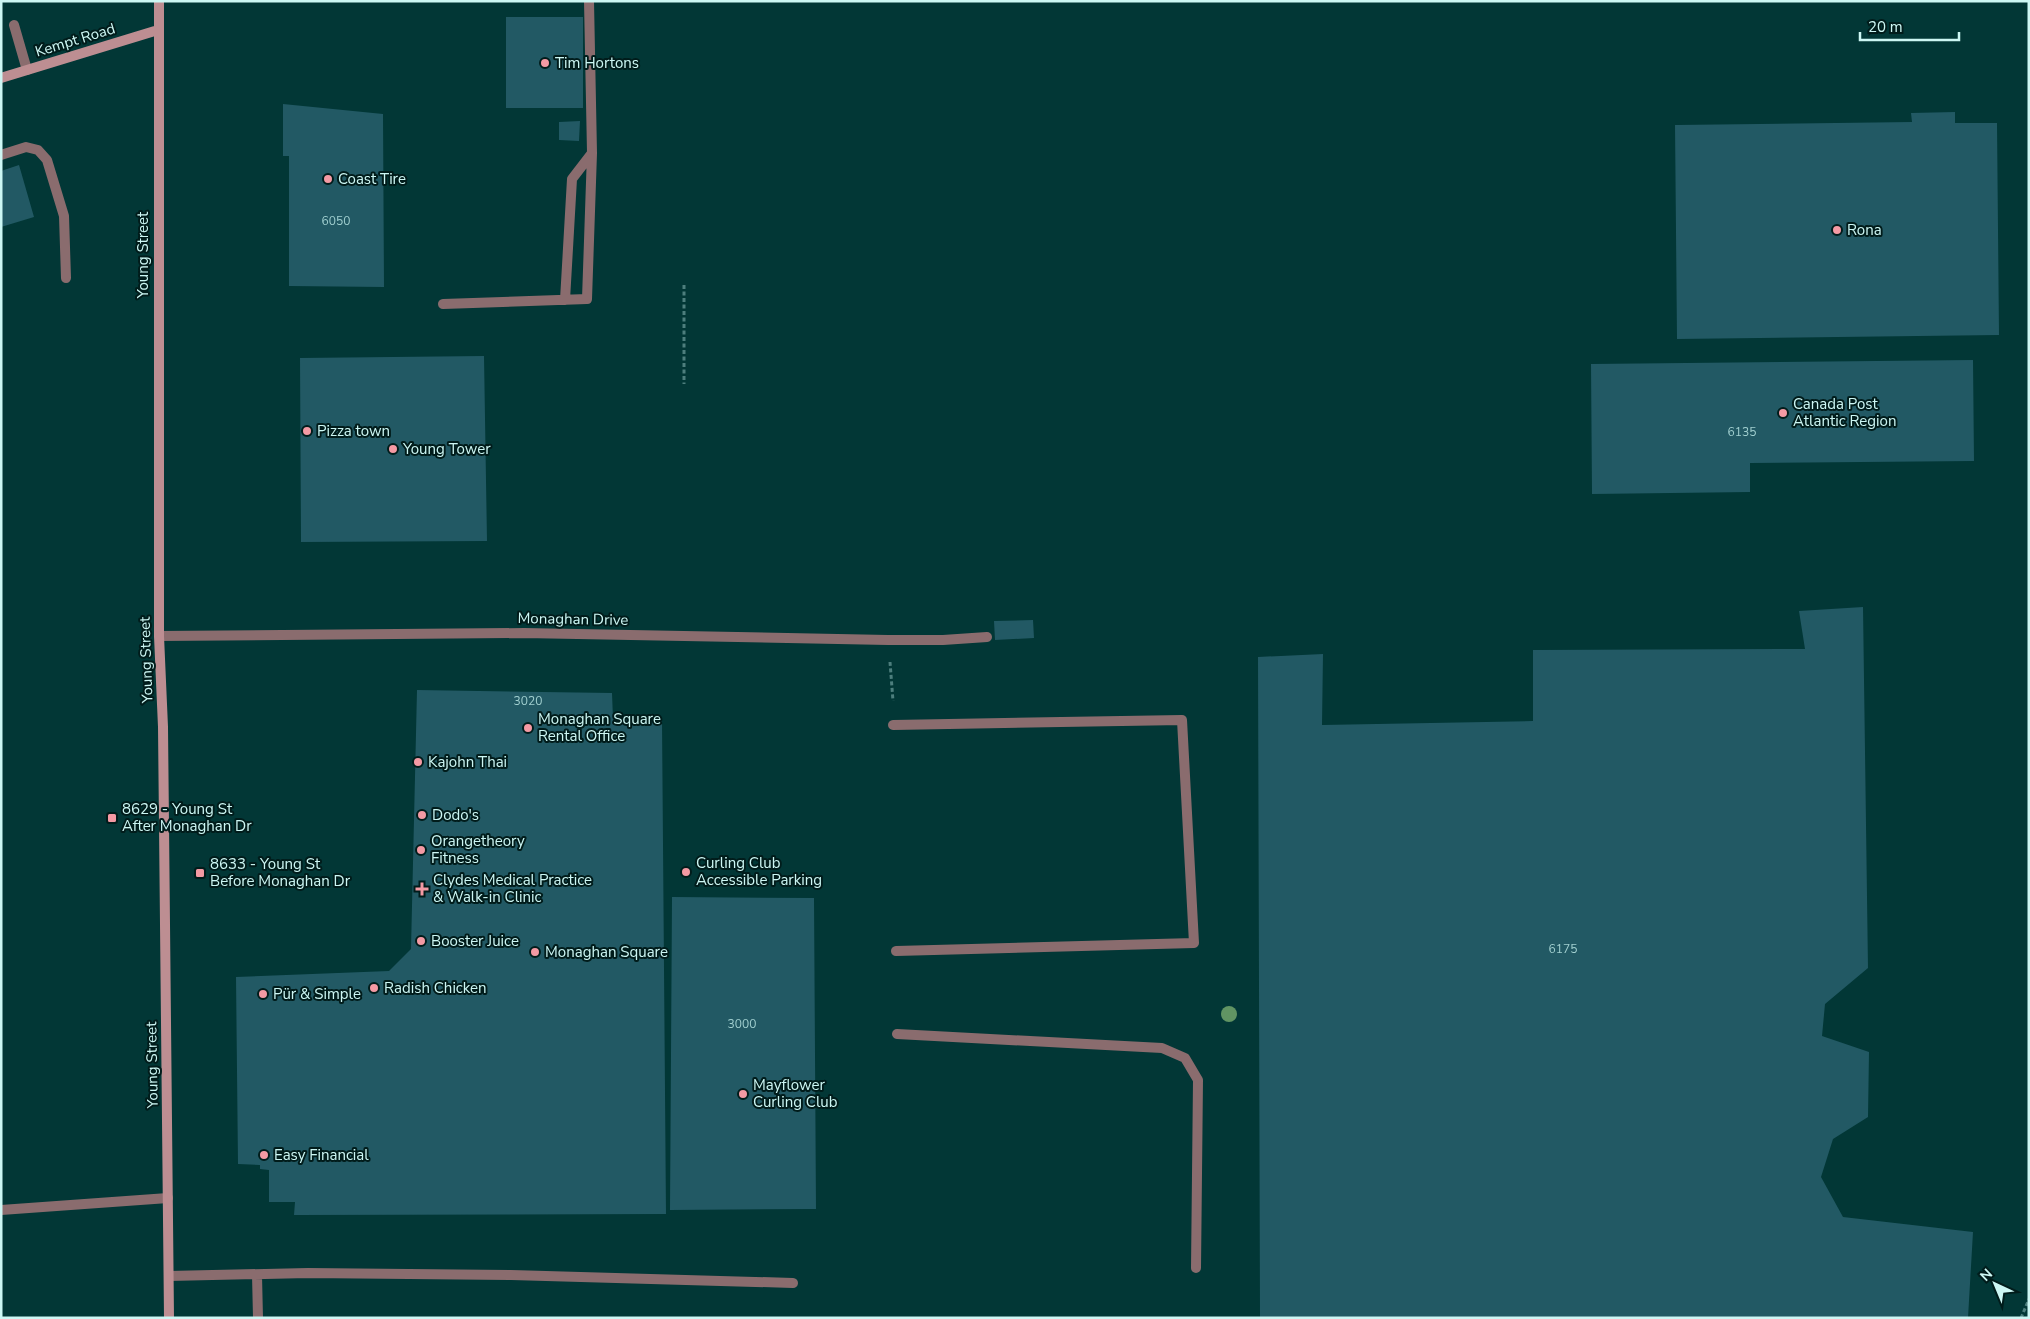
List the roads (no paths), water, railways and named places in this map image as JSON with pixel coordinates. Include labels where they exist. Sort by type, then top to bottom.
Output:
[{"type":"main road","name":"Young Street","points":[[159,1],[160,636],[163,727],[169,1318]]},
{"type":"main road","name":"Kempt Road","points":[[1,78],[158,30]]},
{"type":"street","points":[[443,304],[587,299],[592,153],[589,1]]},
{"type":"street","points":[[14,25],[27,70]]},
{"type":"street","points":[[1,155],[26,147],[38,150],[47,160],[64,216],[66,278]]},
{"type":"street","points":[[565,300],[572,179],[592,153]]},
{"type":"street","name":"Monaghan Drive","points":[[160,636],[524,633],[888,640],[942,640],[987,637]]},
{"type":"street","points":[[893,725],[1182,720],[1194,944],[896,951]]},
{"type":"street","points":[[897,1034],[1162,1048],[1185,1058],[1198,1080],[1196,1268]]},
{"type":"street","points":[[1,1210],[168,1198]]},
{"type":"street","points":[[170,1276],[308,1273],[511,1275],[793,1283]]},
{"type":"street","points":[[256,1275],[258,1318]]},
{"type":"place","name":"Tim Hortons","points":[[545,63]]},
{"type":"place","name":"Coast Tire","points":[[328,179]]},
{"type":"place","name":"Rona","points":[[1837,230]]},
{"type":"place","name":"Canada Post Atlantic Region","points":[[1783,413]]},
{"type":"place","name":"Pizza town","points":[[307,431]]},
{"type":"place","name":"Young Tower","points":[[393,449]]},
{"type":"place","name":"Monaghan Square Rental Office","points":[[528,728]]},
{"type":"place","name":"Kajohn Thai","points":[[418,762]]},
{"type":"place","name":"Dodo's","points":[[422,815]]},
{"type":"place","name":"8629 - Young St After Monaghan Dr","points":[[112,818]]},
{"type":"place","name":"Orangetheory Fitness","points":[[421,850]]},
{"type":"place","name":"Curling Club Accessible Parking","points":[[686,872]]},
{"type":"place","name":"8633 - Young St Before Monaghan Dr","points":[[200,873]]},
{"type":"place","name":"Clydes Medical Practice & Walk-in Clinic","points":[[422,889]]},
{"type":"place","name":"Booster Juice","points":[[421,941]]},
{"type":"place","name":"Monaghan Square","points":[[535,952]]},
{"type":"place","name":"Radish Chicken","points":[[374,988]]},
{"type":"place","name":"Pür & Simple","points":[[263,994]]},
{"type":"place","name":"Mayflower Curling Club","points":[[743,1094]]},
{"type":"place","name":"Easy Financial","points":[[264,1155]]}]
